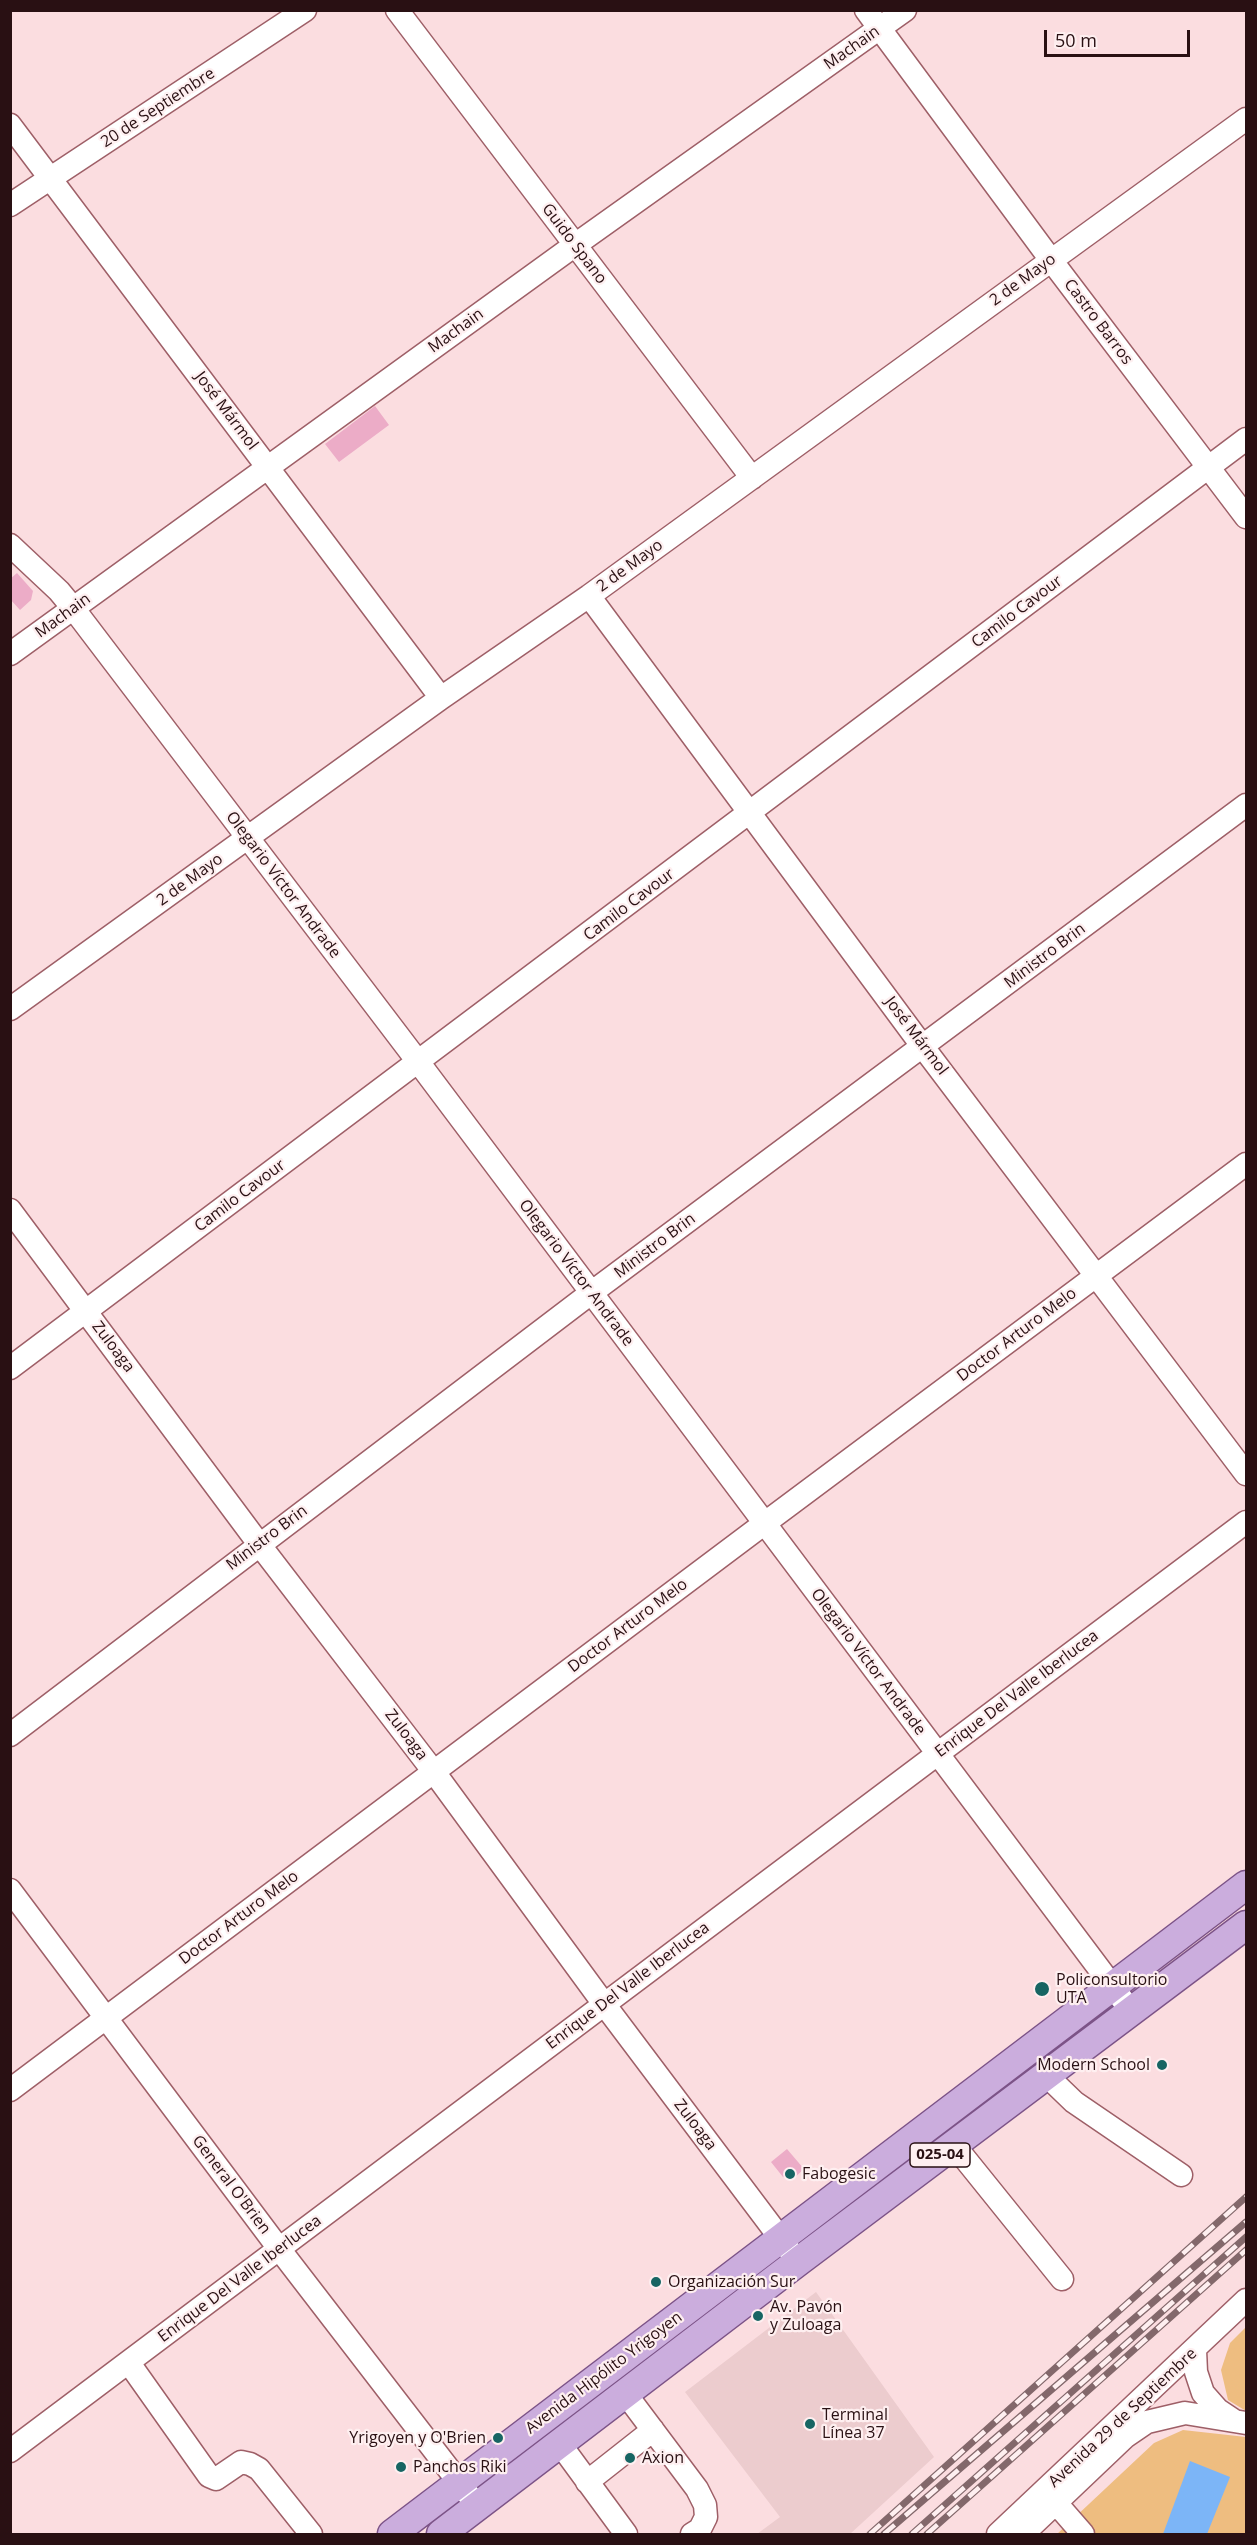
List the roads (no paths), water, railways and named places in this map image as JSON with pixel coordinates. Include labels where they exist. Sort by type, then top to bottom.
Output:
[{"type":"main road","name":"Avenida Hipólito Yrigoyen","points":[[392,2535],[1246,1885]]},
{"type":"main road","name":"Avenida Hipólito Yrigoyen","points":[[441,2535],[799,2261],[1246,1925]]},
{"type":"street","name":"20 de Septiembre","points":[[10,205],[305,10]]},
{"type":"street","name":"Guido Spano","points":[[397,10],[752,478]]},
{"type":"street","name":"Machain","points":[[10,654],[575,245],[873,19],[904,10]]},
{"type":"street","name":"Castro Barros","points":[[873,19],[1051,260],[1246,517]]},
{"type":"street","name":"2 de Mayo","points":[[10,1009],[441,698],[589,596],[1246,119]]},
{"type":"street","name":"José Mármol","points":[[10,124],[441,698]]},
{"type":"street","name":"Camilo Cavour","points":[[10,1368],[1246,440]]},
{"type":"street","name":"Olegario Víctor Andrade","points":[[10,545],[59,591],[73,608],[765,1522],[936,1754],[1131,2011]]},
{"type":"street","name":"José Mármol","points":[[589,596],[923,1047],[1246,1474]]},
{"type":"street","name":"Ministro Brin","points":[[10,1736],[591,1293],[1246,805]]},
{"type":"street","name":"Doctor Arturo Melo","points":[[10,2090],[765,1522],[1246,1164]]},
{"type":"street","name":"Zuloaga","points":[[10,1210],[799,2261]]},
{"type":"street","name":"Enrique Del Valle Iberlucea","points":[[10,2451],[1246,1522]]},
{"type":"street","name":"General O'Brien","points":[[10,1890],[280,2250],[478,2507]]},
{"type":"street","points":[[1046,2075],[1074,2102],[1181,2175]]},
{"type":"street","points":[[954,2145],[1062,2279]]},
{"type":"street","name":"Avenida 29 de Septiembre","points":[[998,2535],[1246,2300]]},
{"type":"street","points":[[1195,2350],[1196,2372],[1203,2393],[1218,2410],[1242,2422]]},
{"type":"street","points":[[129,2363],[209,2476],[216,2479],[241,2462],[250,2463],[259,2469],[311,2535]]},
{"type":"street","points":[[625,2393],[697,2489],[705,2505],[706,2517],[700,2529],[692,2535]]},
{"type":"street","name":"Avenida 29 de Septiembre","points":[[1023,2535],[1125,2437],[1147,2422],[1185,2413],[1242,2422]]},
{"type":"street","points":[[587,2482],[653,2430]]},
{"type":"street","points":[[560,2444],[626,2535]]},
{"type":"street","points":[[1054,2505],[1063,2511],[1083,2535]]},
{"type":"water","points":[[1190,2461],[1230,2477],[1207,2534],[1163,2534]]},
{"type":"railway","points":[[870,2534],[1246,2197]]},
{"type":"railway","points":[[884,2534],[1246,2222]]},
{"type":"railway","points":[[912,2534],[1246,2237]]},
{"type":"railway","points":[[927,2534],[1246,2250]]},
{"type":"place","name":"Policonsultorio UTA","points":[[1042,1989]]},
{"type":"place","name":"Modern School","points":[[1162,2065]]},
{"type":"place","name":"Fabogesic","points":[[790,2174]]},
{"type":"place","name":"Organización Sur","points":[[656,2282]]},
{"type":"place","name":"Av. Pavón y Zuloaga","points":[[758,2316]]},
{"type":"place","name":"Terminal Línea 37","points":[[810,2424]]},
{"type":"place","name":"Yrigoyen y O'Brien","points":[[498,2438]]},
{"type":"place","name":"Axion","points":[[630,2458]]},
{"type":"place","name":"Panchos Riki","points":[[401,2467]]}]
